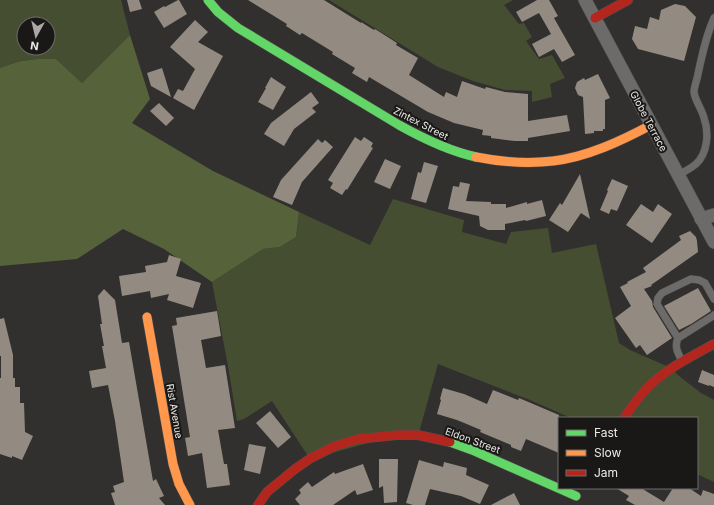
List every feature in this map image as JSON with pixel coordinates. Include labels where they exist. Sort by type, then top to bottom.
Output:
[{"type":"street","name":"Zintex Street","points":[[208,0],[211,5],[238,28],[396,123],[434,144],[472,156],[498,161],[523,162],[556,160],[581,155],[606,146],[651,125]]},
{"type":"street","name":"Globe Terrace","points":[[585,0],[678,176],[708,217],[714,242]]},
{"type":"street","points":[[595,18],[628,0]]},
{"type":"street","name":"Rist Avenue","points":[[147,318],[173,464],[179,484],[190,505]]},
{"type":"street","points":[[625,417],[643,393],[660,376],[714,344]]},
{"type":"street","name":"Eldon Street","points":[[258,505],[267,492],[311,458],[335,446],[358,439],[397,434],[418,435],[472,450],[558,488]]},
{"type":"street","name":"Eldon Street","points":[[560,489],[576,496]]},
{"type":"lane","points":[[678,176],[697,163],[702,156],[707,143],[705,118],[694,92],[708,30],[714,18]]},
{"type":"lane","points":[[678,338],[657,304],[658,298],[662,293],[691,279],[705,282],[714,299]]},
{"type":"lane","points":[[682,362],[676,347],[678,338],[714,315]]},
{"type":"green space","points":[[0,0],[121,0],[130,35],[82,83],[56,59],[28,60],[0,68]]},
{"type":"green space","points":[[329,0],[513,0],[504,5],[519,24],[524,23],[532,37],[526,41],[539,59],[552,55],[565,78],[550,84],[552,97],[532,102],[532,91],[505,90],[473,81],[438,67]]},
{"type":"green space","points":[[130,35],[150,99],[132,123],[213,171],[299,212],[296,237],[280,247],[263,249],[212,282],[164,249],[123,229],[77,259],[0,266],[0,68],[28,60],[56,59],[82,83]]},
{"type":"green space","points":[[393,199],[464,220],[462,232],[506,244],[511,232],[548,228],[552,253],[596,244],[619,343],[630,350],[671,368],[701,393],[714,400],[714,482],[698,474],[698,417],[569,417],[530,400],[438,364],[418,436],[397,435],[310,459],[272,401],[244,419],[237,421],[212,282],[263,249],[280,247],[296,237],[299,212],[370,245]]},
{"type":"building","points":[[127,0],[139,0],[142,9],[130,12]]},
{"type":"building","points":[[178,0],[187,14],[164,28],[154,12]]},
{"type":"building","points":[[248,0],[324,0],[361,23],[374,30],[375,29],[397,43],[396,45],[418,58],[409,75],[444,97],[446,92],[457,97],[462,81],[485,89],[486,87],[505,92],[528,94],[528,121],[567,115],[570,131],[528,138],[528,141],[491,138],[491,136],[482,135],[483,130],[454,123],[428,112],[369,77],[367,82],[352,73],[355,68],[332,54],[333,52],[302,33],[300,35],[286,26],[287,24]]},
{"type":"building","points":[[537,0],[549,0],[558,16],[554,18],[575,55],[562,62],[554,49],[539,57],[532,44],[551,34],[539,13],[522,22],[516,12]]},
{"type":"building","points":[[675,4],[685,6],[696,17],[684,61],[638,49],[632,39],[635,26],[647,29],[650,17],[659,20],[661,10]]},
{"type":"building","points":[[195,20],[208,32],[198,42],[223,56],[194,110],[173,98],[178,89],[183,91],[195,69],[170,47]]},
{"type":"building","points":[[162,68],[171,97],[151,86],[147,73]]},
{"type":"building","points":[[598,74],[610,98],[605,100],[605,129],[603,129],[603,131],[594,131],[594,133],[585,134],[583,97],[578,95],[575,88],[577,82],[584,78],[585,80]]},
{"type":"building","points":[[271,77],[286,87],[273,110],[258,102]]},
{"type":"building","points":[[311,92],[319,103],[312,108],[316,112],[294,129],[284,146],[264,134],[271,123]]},
{"type":"building","points":[[159,103],[174,118],[166,126],[150,111]]},
{"type":"building","points":[[355,137],[361,141],[364,137],[373,143],[371,147],[373,148],[347,190],[346,189],[342,195],[330,188],[333,183],[328,180]]},
{"type":"building","points":[[318,139],[322,143],[325,140],[333,147],[302,182],[292,205],[273,197],[281,180]]},
{"type":"building","points":[[385,159],[401,166],[390,189],[374,182]]},
{"type":"building","points":[[424,162],[438,166],[426,203],[411,199],[418,172],[421,173]]},
{"type":"building","points":[[580,174],[590,219],[581,213],[568,232],[549,220],[560,203],[562,205]]},
{"type":"building","points":[[612,179],[628,186],[617,211],[611,209],[609,214],[600,210]]},
{"type":"building","points":[[460,182],[470,184],[466,201],[506,204],[506,208],[527,202],[527,204],[542,200],[546,216],[505,224],[505,230],[488,230],[480,226],[479,216],[448,209],[453,186],[459,187]]},
{"type":"building","points":[[641,204],[653,212],[658,204],[672,214],[652,243],[626,225]]},
{"type":"building","points":[[690,231],[696,237],[698,252],[651,285],[652,286],[644,289],[672,338],[647,355],[640,345],[636,348],[615,318],[631,306],[620,287],[646,272],[643,268],[681,240],[679,236]]},
{"type":"building","points":[[169,255],[181,259],[176,276],[201,283],[193,308],[167,300],[169,294],[151,298],[150,291],[122,296],[119,276],[146,272],[145,266],[167,262]]},
{"type":"building","points":[[698,288],[711,311],[679,330],[664,306]]},
{"type":"building","points":[[104,289],[115,300],[122,343],[129,342],[153,481],[156,479],[164,496],[159,498],[165,505],[115,505],[111,493],[115,492],[113,486],[124,482],[115,421],[108,385],[92,388],[89,371],[106,368],[102,346],[104,346],[100,324],[102,324],[98,296]]},
{"type":"building","points":[[217,311],[221,336],[201,340],[206,368],[225,365],[235,428],[218,430],[224,464],[227,464],[230,485],[207,488],[202,453],[188,456],[185,438],[190,437],[172,326],[177,325],[176,318]]},
{"type":"building","points":[[4,318],[13,355],[13,378],[15,378],[15,387],[20,387],[20,403],[24,403],[25,432],[33,436],[22,460],[12,456],[12,458],[0,454],[0,319]]},
{"type":"building","points":[[702,370],[714,375],[714,387],[698,382]]},
{"type":"building","points":[[443,388],[464,394],[487,404],[493,390],[518,400],[519,398],[559,415],[558,453],[526,439],[521,451],[511,447],[511,445],[480,432],[481,430],[437,414]]},
{"type":"building","points":[[270,411],[291,437],[278,448],[256,423]]},
{"type":"building","points":[[249,444],[266,447],[260,474],[244,470]]},
{"type":"building","points":[[379,459],[398,459],[397,502],[384,503],[383,486],[379,488]]},
{"type":"building","points":[[419,460],[443,467],[444,462],[467,468],[466,475],[489,485],[480,504],[461,496],[430,489],[425,505],[413,505],[406,503]]},
{"type":"building","points":[[363,464],[373,490],[357,495],[355,490],[333,505],[300,505],[295,499],[301,493],[299,490],[308,482],[312,487],[334,472],[335,474]]},
{"type":"building","points":[[618,489],[643,489],[664,502],[672,489],[690,489],[701,496],[703,490],[714,494],[714,505],[635,505],[626,500],[629,496]]},
{"type":"building","points":[[514,493],[520,505],[491,505]]},
{"type":"traffic: fast","points":[[208,0],[218,12],[238,28],[399,125],[437,144],[476,157]]},
{"type":"traffic: fast","points":[[450,442],[472,450],[558,488]]},
{"type":"traffic: fast","points":[[560,489],[576,496]]},
{"type":"traffic: slow","points":[[476,157],[524,162],[544,162],[566,159],[604,148],[651,125]]},
{"type":"traffic: slow","points":[[147,317],[173,464],[179,484],[190,505]]},
{"type":"traffic: jam","points":[[595,18],[628,0]]},
{"type":"traffic: jam","points":[[625,417],[644,392],[658,378],[681,362],[714,344]]},
{"type":"traffic: jam","points":[[258,505],[267,492],[295,469],[311,458],[335,446],[358,439],[397,435],[418,435],[450,442]]}]
